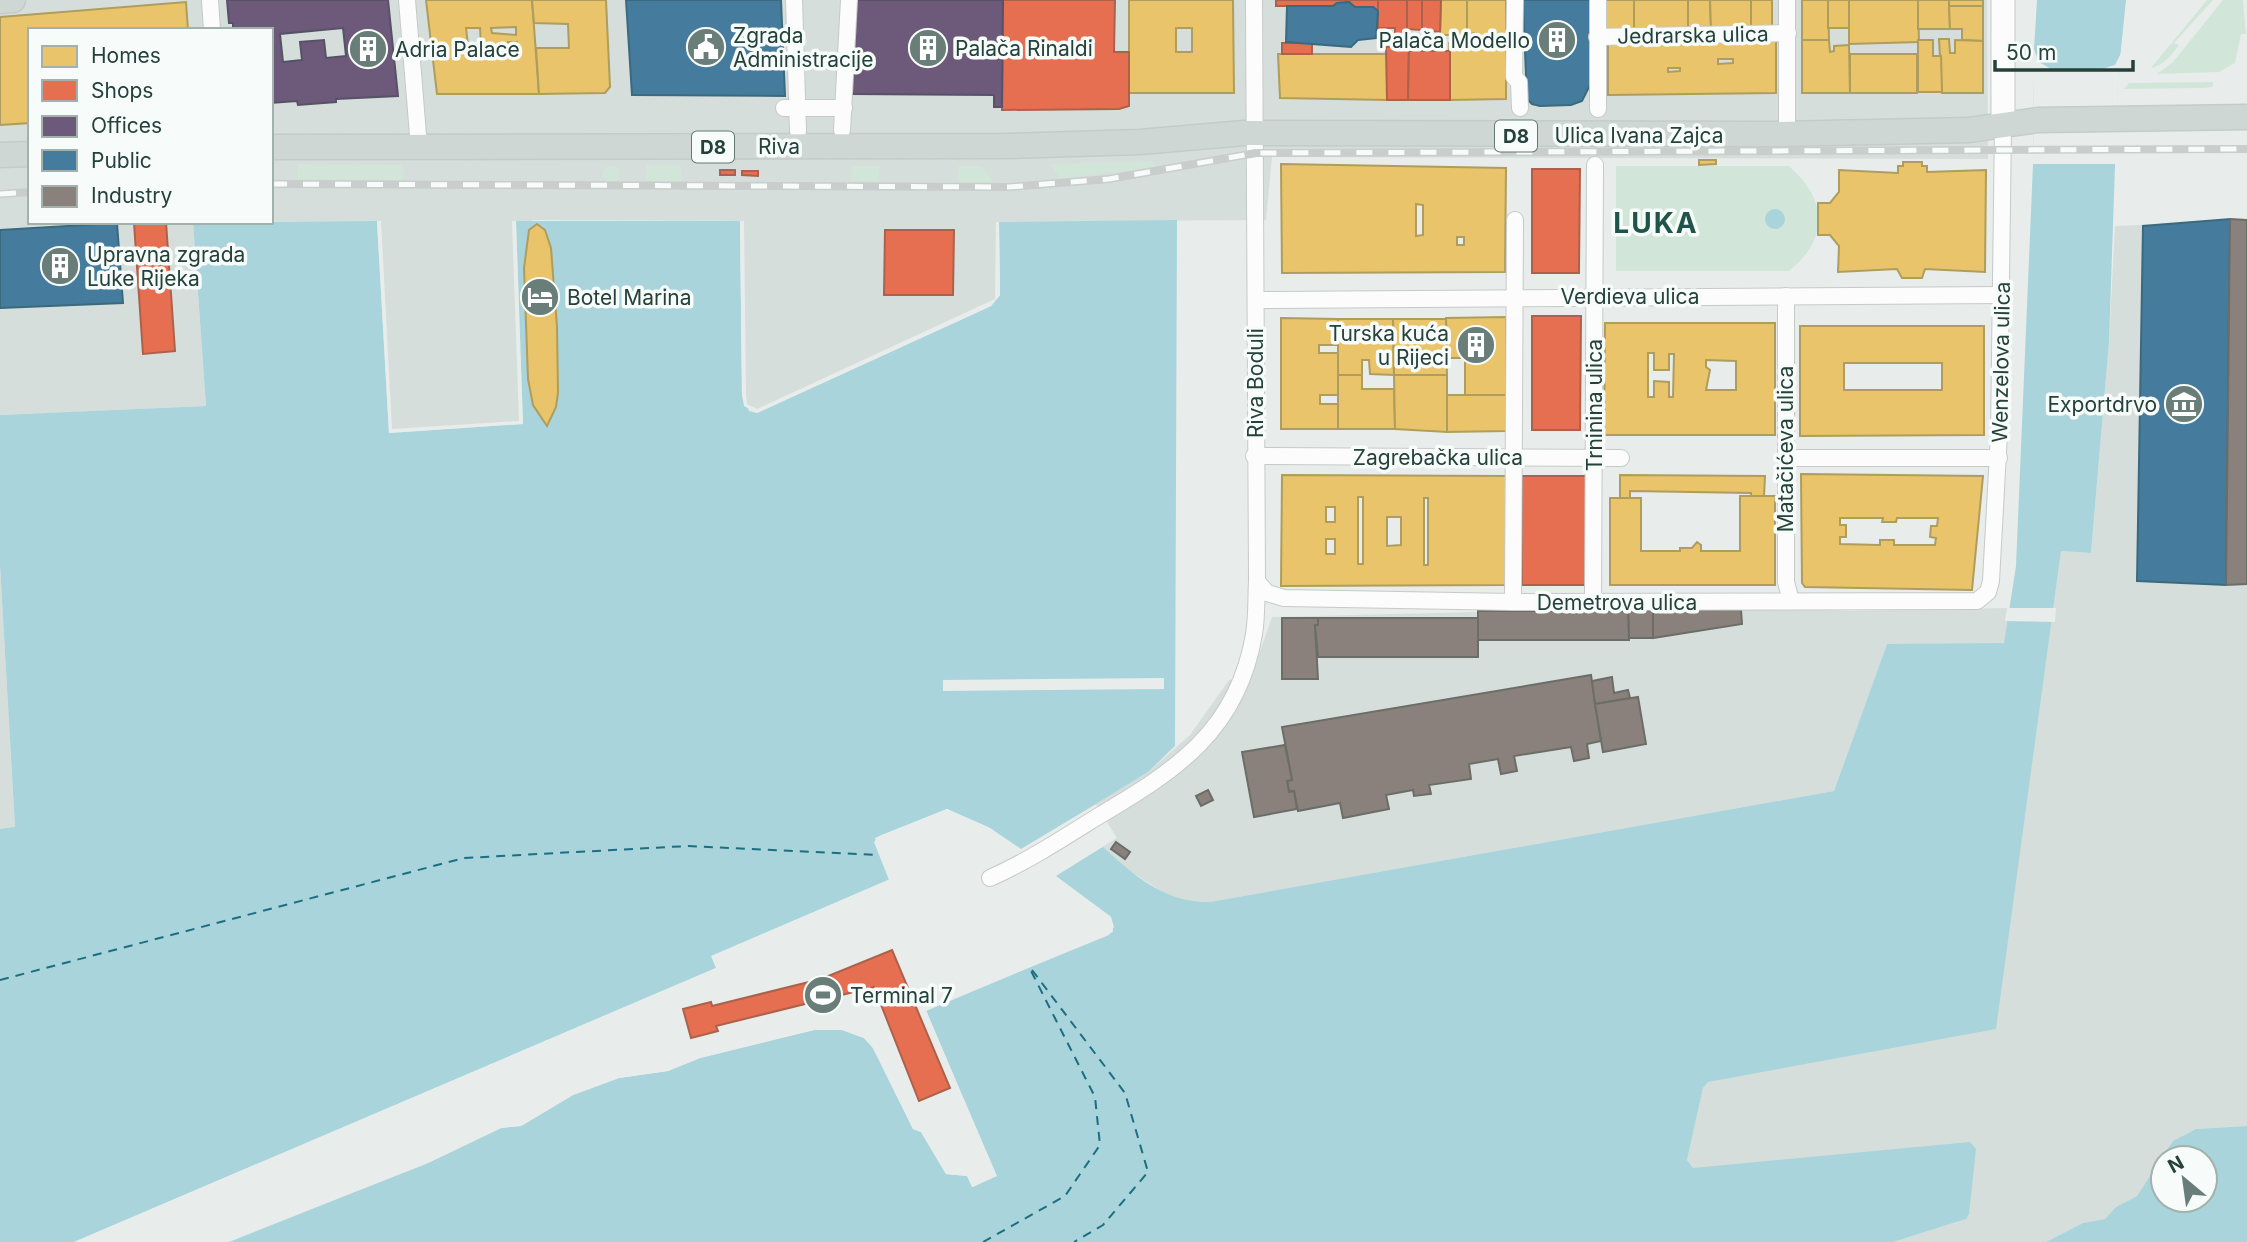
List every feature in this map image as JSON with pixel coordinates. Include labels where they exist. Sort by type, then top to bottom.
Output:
[{"type":"main road","points":[[0,1],[13,0]]},
{"type":"main road","name":"Ulica Ivana Zajca","points":[[1250,133],[1787,134],[1969,130],[2034,120],[2247,117]]},
{"type":"main road","name":"Riva","points":[[273,147],[1007,146],[1140,142],[1250,133]]},
{"type":"main road","points":[[0,155],[28,154]]},
{"type":"street","points":[[210,0],[212,28]]},
{"type":"street","points":[[407,0],[419,147]]},
{"type":"street","points":[[794,0],[791,108],[797,131]]},
{"type":"street","points":[[791,108],[844,118],[849,0]]},
{"type":"street","name":"Riva Boduli","points":[[990,878],[1029,858],[1171,772],[1202,743],[1230,705],[1241,682],[1255,632],[1257,581],[1254,456],[1256,300],[1250,133],[1254,0]]},
{"type":"street","points":[[1515,0],[1514,77],[1519,82],[1520,108]]},
{"type":"street","points":[[1598,0],[1598,109]]},
{"type":"street","points":[[1787,0],[1787,134]]},
{"type":"street","points":[[2003,0],[2003,125]]},
{"type":"street","name":"Jedrarska ulica","points":[[1597,37],[1788,33]]},
{"type":"street","name":"Wenzelova ulica","points":[[1983,596],[1991,581],[1999,458],[2003,125]]},
{"type":"street","name":"Trninina ulica","points":[[1593,602],[1595,165]]},
{"type":"street","points":[[1513,602],[1515,220]]},
{"type":"street","name":"Verdieva ulica","points":[[1256,300],[1515,296],[2003,295]]},
{"type":"street","name":"Matačićeva ulica","points":[[1786,296],[1786,582],[1791,601]]},
{"type":"street","name":"Zagrebačka ulica","points":[[1254,456],[1621,457]]},
{"type":"street","points":[[1784,458],[1999,458]]},
{"type":"street","points":[[1257,581],[1267,593],[1284,598]]},
{"type":"street","name":"Demetrova ulica","points":[[1284,598],[1513,602],[1970,602],[1983,596]]},
{"type":"street","name":"Riva Boduli","points":[[1255,632],[1273,606],[1284,598]]},
{"type":"shaded area","points":[[0,0],[1987,0],[1988,159],[1272,157],[1266,220],[999,222],[997,301],[757,413],[744,406],[740,221],[532,220],[523,424],[389,433],[377,221],[273,221],[273,28],[28,28],[28,224],[193,224],[206,406],[0,415]]},
{"type":"shaded area","points":[[2247,220],[2247,1126],[2196,1129],[2172,1144],[2149,1144],[2149,1178],[2137,1196],[2116,1207],[2105,1219],[2083,1223],[2046,1242],[1893,1242],[1966,1219],[1693,1168],[1687,1160],[1703,1088],[1708,1082],[1721,1079],[2034,743],[2061,551],[2091,553],[2109,342],[2115,226]]},
{"type":"shaded area","points":[[0,565],[15,828],[0,829]]},
{"type":"shaded area","points":[[1722,606],[1848,611],[2010,608],[2005,641],[2001,644],[1887,644],[1834,791],[1210,902],[1190,903],[1171,897],[1128,870],[1103,847],[1117,838],[1096,804],[1148,772],[1190,735],[1229,680],[1251,677],[1272,617]]},
{"type":"green space","points":[[2207,0],[2213,0],[2174,43],[2179,45],[2173,53],[2151,68]]},
{"type":"green space","points":[[2223,0],[2243,0],[2246,34],[2241,34],[2235,63],[2219,72],[2157,74],[2173,62]]},
{"type":"green space","points":[[2213,82],[2213,87],[2204,88],[2124,89],[2129,83]]},
{"type":"green space","points":[[1154,161],[1155,166],[1152,167],[1060,179],[1051,164]]},
{"type":"green space","points":[[298,164],[403,165],[403,180],[298,179]]},
{"type":"green space","points":[[646,165],[681,166],[682,181],[646,181]]},
{"type":"green space","points":[[608,166],[614,166],[619,174],[617,180],[608,182],[603,177],[603,171]]},
{"type":"green space","points":[[851,166],[879,166],[879,181],[851,181]]},
{"type":"green space","points":[[958,166],[981,166],[994,182],[958,182]]},
{"type":"green space","points":[[1616,166],[1789,166],[1802,179],[1817,206],[1817,233],[1802,259],[1789,271],[1616,271]]},
{"type":"water","points":[[2037,0],[2126,0],[2118,78],[2109,342],[2091,553],[2061,551],[1996,1029],[1708,1082],[1703,1088],[1687,1160],[1693,1168],[1970,1142],[1976,1149],[1969,1214],[1966,1219],[1893,1242],[229,1242],[428,1163],[501,1128],[521,1126],[573,1095],[619,1078],[668,1071],[700,1058],[814,1030],[842,1030],[864,1038],[873,1048],[913,1129],[921,1132],[946,1174],[967,1176],[973,1187],[996,1176],[926,1010],[1109,935],[1114,927],[1111,917],[990,828],[947,809],[875,838],[890,879],[712,956],[716,968],[74,1242],[0,1242],[0,829],[15,827],[0,565],[0,415],[206,406],[193,224],[377,221],[389,433],[523,424],[516,221],[740,221],[742,395],[749,411],[757,413],[991,306],[1000,295],[999,222],[1177,220],[1175,746],[1148,772],[1096,804],[1117,838],[1103,847],[1115,858],[1165,893],[1194,901],[1210,902],[1834,791],[1887,644],[2004,643],[2016,566],[2033,164],[2034,73],[2039,63],[2034,49]]},
{"type":"water","points":[[1771,209],[1779,209],[1785,219],[1779,229],[1771,229],[1765,223],[1765,215]]},
{"type":"water","points":[[2247,1126],[2247,1242],[2046,1242],[2083,1223],[2105,1219],[2116,1207],[2137,1196],[2149,1178],[2149,1214],[2219,1214],[2219,1144],[2171,1144],[2196,1129]]},
{"type":"pier","points":[[2122,51],[2118,78],[2117,164],[2033,164],[2034,73],[2039,62],[2051,69],[2098,70],[2115,65]]},
{"type":"pier","points":[[377,221],[381,221],[392,429],[519,421],[512,221],[516,221],[523,424],[389,433]]},
{"type":"pier","points":[[740,221],[744,221],[746,395],[747,404],[757,409],[995,299],[996,222],[999,222],[1000,295],[991,306],[757,413],[744,406],[742,395]]},
{"type":"pier","points":[[2007,608],[2056,608],[2055,622],[2005,621]]},
{"type":"pier","points":[[1164,678],[1164,689],[943,691],[943,680]]},
{"type":"pier","points":[[1096,804],[1117,838],[1056,876],[1111,917],[1113,932],[926,1011],[997,1176],[972,1187],[967,1176],[946,1174],[921,1132],[913,1129],[873,1048],[864,1038],[842,1030],[814,1030],[700,1058],[668,1071],[619,1078],[573,1095],[521,1126],[501,1128],[428,1163],[225,1242],[233,1236],[427,1159],[499,1125],[519,1123],[572,1092],[618,1075],[667,1067],[699,1054],[813,1027],[843,1026],[867,1035],[876,1047],[915,1126],[924,1130],[948,1171],[969,1173],[974,1183],[992,1174],[922,1009],[1107,932],[1111,926],[1108,919],[1055,880],[1043,885],[1018,851],[989,831],[946,812],[878,840],[893,878],[892,882],[716,958],[718,971],[328,1139],[83,1242],[74,1242],[716,968],[711,956],[889,880],[874,842],[879,836],[947,809],[990,828],[1021,849]]},
{"type":"building: Homes","points":[[426,0],[532,0],[539,94],[437,94]],"holes":[[[516,27],[516,35],[492,33],[491,28]],[[466,28],[480,28],[481,45],[474,45],[475,53],[469,53]],[[508,42],[517,42],[518,52],[494,52],[493,47],[509,47]]]},
{"type":"building: Homes","points":[[532,0],[606,0],[610,87],[605,93],[539,94],[536,48],[569,48],[568,24],[534,23]]},
{"type":"building: Homes","points":[[1129,0],[1233,0],[1234,93],[1129,93]],"holes":[[[1176,28],[1192,28],[1192,52],[1176,52]]]},
{"type":"building: Homes","points":[[1441,0],[1467,0],[1467,35],[1440,35]]},
{"type":"building: Homes","points":[[1467,0],[1506,0],[1506,43],[1476,43],[1476,33],[1467,34]]},
{"type":"building: Homes","points":[[1606,0],[1634,0],[1634,29],[1606,29]]},
{"type":"building: Homes","points":[[1634,0],[1688,0],[1688,29],[1634,29]]},
{"type":"building: Homes","points":[[1688,0],[1710,0],[1711,29],[1688,29]]},
{"type":"building: Homes","points":[[1710,0],[1751,0],[1751,29],[1711,29]]},
{"type":"building: Homes","points":[[1751,0],[1772,0],[1772,29],[1751,29]]},
{"type":"building: Homes","points":[[1802,0],[1828,0],[1829,40],[1802,40]]},
{"type":"building: Homes","points":[[1828,0],[1849,0],[1849,28],[1828,28]]},
{"type":"building: Homes","points":[[1849,0],[1918,0],[1919,42],[1849,44]]},
{"type":"building: Homes","points":[[1918,0],[1949,0],[1950,29],[1918,29]]},
{"type":"building: Homes","points":[[1949,0],[1983,0],[1983,6],[1949,6]]},
{"type":"building: Homes","points":[[186,2],[188,28],[28,28],[28,123],[0,125],[0,17]]},
{"type":"building: Homes","points":[[1949,6],[1983,6],[1983,41],[1962,40],[1962,29],[1950,29]]},
{"type":"building: Homes","points":[[1776,39],[1776,93],[1608,95],[1608,40]],"holes":[[[1718,59],[1733,59],[1733,63],[1718,64]],[[1668,68],[1680,68],[1680,71],[1668,72]]]},
{"type":"building: Homes","points":[[1939,39],[1949,39],[1950,53],[1955,53],[1955,40],[1983,41],[1983,93],[1942,93]]},
{"type":"building: Homes","points":[[1802,40],[1829,40],[1830,52],[1834,51],[1834,46],[1849,45],[1850,93],[1802,93]]},
{"type":"building: Homes","points":[[1918,40],[1933,40],[1933,56],[1941,56],[1942,92],[1918,92]]},
{"type":"building: Homes","points":[[1449,43],[1506,43],[1506,99],[1450,100]]},
{"type":"building: Homes","points":[[1278,54],[1387,54],[1387,100],[1280,98]]},
{"type":"building: Homes","points":[[1850,54],[1917,54],[1917,93],[1850,93]]},
{"type":"building: Homes","points":[[1699,160],[1716,160],[1716,164],[1699,165]]},
{"type":"building: Homes","points":[[1903,162],[1922,162],[1922,166],[1927,166],[1927,172],[1986,170],[1985,272],[1925,269],[1922,278],[1902,278],[1897,269],[1838,272],[1839,246],[1830,235],[1818,235],[1818,203],[1830,203],[1839,192],[1839,170],[1898,173],[1898,166],[1903,166]]},
{"type":"building: Homes","points":[[1281,164],[1506,168],[1505,272],[1282,273]],"holes":[[[1416,204],[1423,205],[1423,235],[1416,236]],[[1457,237],[1464,237],[1464,245],[1457,245]]]},
{"type":"building: Homes","name":"Botel Marina","points":[[537,224],[545,230],[551,248],[557,327],[558,393],[556,407],[547,426],[533,405],[528,379],[524,268],[529,230]]},
{"type":"building: Homes","name":"Turska kuća u Rijeci","points":[[1506,317],[1506,395],[1465,395],[1465,358],[1447,358],[1446,318]]},
{"type":"building: Homes","points":[[1281,318],[1338,319],[1338,345],[1319,345],[1319,353],[1338,353],[1338,395],[1320,395],[1320,404],[1338,404],[1338,429],[1281,429]]},
{"type":"building: Homes","points":[[1338,319],[1393,319],[1394,375],[1370,374],[1369,360],[1362,360],[1362,375],[1338,375]]},
{"type":"building: Homes","points":[[1393,319],[1446,319],[1447,375],[1394,375]]},
{"type":"building: Homes","points":[[1605,323],[1775,323],[1775,435],[1604,435]],"holes":[[[1648,353],[1654,353],[1654,370],[1669,370],[1669,354],[1674,354],[1673,397],[1669,397],[1669,382],[1654,381],[1654,397],[1648,397]],[[1706,360],[1736,361],[1736,390],[1706,390],[1710,370],[1706,367]]]},
{"type":"building: Homes","points":[[1800,326],[1984,326],[1984,435],[1800,436]],"holes":[[[1844,363],[1942,363],[1942,390],[1844,390]]]},
{"type":"building: Homes","points":[[1338,375],[1362,375],[1362,389],[1394,389],[1395,429],[1338,429]]},
{"type":"building: Homes","points":[[1394,375],[1447,375],[1447,432],[1395,429]]},
{"type":"building: Homes","points":[[1447,395],[1506,395],[1506,431],[1447,432]]},
{"type":"building: Homes","points":[[1801,474],[1983,476],[1972,590],[1805,587],[1802,583]],"holes":[[[1840,518],[1883,518],[1882,522],[1896,522],[1897,518],[1938,518],[1937,526],[1931,526],[1930,537],[1936,538],[1935,545],[1894,545],[1894,540],[1880,540],[1880,545],[1840,544],[1840,537],[1846,537],[1846,525],[1840,525]]]},
{"type":"building: Homes","points":[[1282,475],[1506,476],[1506,585],[1281,586]],"holes":[[[1358,497],[1363,497],[1363,564],[1358,564]],[[1424,498],[1428,498],[1428,565],[1424,565]],[[1326,507],[1335,507],[1335,522],[1326,522]],[[1387,517],[1401,517],[1401,545],[1387,546]],[[1326,539],[1335,539],[1335,554],[1326,554]]]},
{"type":"building: Homes","points":[[1620,475],[1765,476],[1764,496],[1751,496],[1751,493],[1630,491],[1630,498],[1620,498]]},
{"type":"building: Homes","points":[[1740,496],[1775,496],[1775,585],[1610,585],[1610,498],[1641,498],[1641,551],[1680,551],[1680,548],[1692,548],[1697,542],[1701,545],[1701,551],[1740,551]]},
{"type":"building: Shops","points":[[1003,0],[1115,0],[1114,52],[1129,52],[1129,106],[1119,109],[1002,110]]},
{"type":"building: Shops","points":[[1276,0],[1378,0],[1378,11],[1373,7],[1355,7],[1349,2],[1333,6],[1276,6]]},
{"type":"building: Shops","points":[[1378,0],[1407,0],[1407,40],[1395,40],[1395,28],[1378,28]]},
{"type":"building: Shops","points":[[1407,0],[1422,0],[1422,30],[1407,29]]},
{"type":"building: Shops","points":[[1422,0],[1441,0],[1440,32],[1422,30]]},
{"type":"building: Shops","points":[[1391,40],[1409,40],[1408,100],[1387,100],[1386,47],[1391,47]]},
{"type":"building: Shops","points":[[1282,43],[1312,43],[1312,54],[1282,54]]},
{"type":"building: Shops","points":[[1409,51],[1450,51],[1450,100],[1408,100]]},
{"type":"building: Shops","points":[[1532,169],[1580,169],[1579,273],[1532,273]]},
{"type":"building: Shops","points":[[720,170],[735,170],[735,175],[720,175]]},
{"type":"building: Shops","points":[[742,171],[758,171],[758,176],[742,175]]},
{"type":"building: Shops","points":[[134,224],[166,224],[175,351],[143,354]]},
{"type":"building: Shops","points":[[885,230],[954,230],[953,295],[884,295]]},
{"type":"building: Shops","points":[[1532,316],[1581,316],[1580,430],[1532,430]]},
{"type":"building: Shops","points":[[1522,476],[1587,476],[1587,585],[1522,585]]},
{"type":"building: Shops","points":[[892,950],[950,1088],[919,1101],[874,987],[716,1026],[718,1031],[691,1038],[683,1009],[711,1002],[712,1006],[821,979]]},
{"type":"building: Offices","name":"Adria Palace","points":[[227,0],[388,0],[398,96],[336,99],[336,102],[298,105],[297,101],[273,103],[273,28],[233,28],[233,23],[229,23]],"holes":[[[343,28],[346,56],[326,58],[324,40],[300,42],[302,60],[283,62],[280,34]]]},
{"type":"building: Offices","name":"Palača Rinaldi","points":[[856,0],[1003,0],[1002,107],[994,107],[994,95],[851,94]]},
{"type":"building: Public","name":"Zgrada Administracije","points":[[626,0],[781,0],[785,96],[632,95]]},
{"type":"building: Public","name":"Palača Modello","points":[[1520,0],[1592,0],[1590,85],[1582,101],[1571,105],[1540,106],[1527,99],[1523,3]]},
{"type":"building: Public","points":[[1349,2],[1355,7],[1373,7],[1378,11],[1376,38],[1358,40],[1351,47],[1286,42],[1287,6],[1333,6]]},
{"type":"building: Public","name":"Exportdrvo","points":[[2230,219],[2226,585],[2137,581],[2143,226]]},
{"type":"building: Public","name":"Upravna zgrada Luke Rijeka","points":[[117,224],[123,303],[0,308],[0,230]]},
{"type":"building: Industry","points":[[2230,219],[2247,220],[2247,584],[2226,585]]},
{"type":"building: Industry","points":[[1653,610],[1653,638],[1629,638],[1628,611]]},
{"type":"building: Industry","points":[[1653,610],[1741,610],[1742,624],[1653,638]]},
{"type":"building: Industry","points":[[1478,611],[1628,611],[1629,640],[1478,640]]},
{"type":"building: Industry","points":[[1282,618],[1318,618],[1318,625],[1315,625],[1318,679],[1282,679]]},
{"type":"building: Industry","points":[[1318,618],[1478,618],[1478,657],[1318,657],[1315,625],[1318,625]]},
{"type":"building: Industry","points":[[1591,675],[1601,741],[1587,744],[1589,758],[1574,761],[1571,747],[1514,756],[1517,771],[1501,774],[1498,759],[1469,764],[1471,779],[1429,785],[1431,794],[1414,796],[1413,790],[1386,795],[1389,809],[1343,818],[1340,803],[1298,811],[1294,791],[1289,792],[1287,781],[1292,780],[1282,727]]},
{"type":"building: Industry","points":[[1612,677],[1614,693],[1628,690],[1630,698],[1595,704],[1592,681]]},
{"type":"building: Industry","points":[[1638,697],[1646,744],[1603,752],[1595,704]]},
{"type":"building: Industry","points":[[1285,745],[1292,780],[1287,781],[1289,792],[1294,791],[1297,809],[1254,817],[1242,752]]},
{"type":"building: Industry","points":[[1208,790],[1213,800],[1201,806],[1196,796]]},
{"type":"building: Industry","points":[[1116,842],[1130,852],[1125,859],[1111,849]]},
{"type":"ferry route","points":[[0,980],[464,858],[688,846],[879,855]]},
{"type":"ferry route","points":[[983,1242],[1065,1196],[1100,1145],[1095,1097],[1029,967]]},
{"type":"ferry route","points":[[1032,970],[1125,1093],[1148,1172],[1103,1225],[1074,1242]]},
{"type":"railway","points":[[273,184],[1009,187],[1109,179],[1256,153],[2247,149]]},
{"type":"railway","points":[[0,194],[28,192]]},
{"type":"place","name":"Palača Modello","points":[[1557,40]]},
{"type":"place","name":"Zgrada Administracije","points":[[706,47]]},
{"type":"place","name":"Palača Rinaldi","points":[[928,48]]},
{"type":"place","name":"Adria Palace","points":[[368,49]]},
{"type":"place","name":"Upravna zgrada Luke Rijeka","points":[[60,266]]},
{"type":"place","name":"Botel Marina","points":[[540,297]]},
{"type":"place","name":"Turska kuća u Rijeci","points":[[1476,345]]},
{"type":"place","name":"Exportdrvo","points":[[2184,404]]},
{"type":"place","name":"Terminal 7","points":[[823,995]]},
{"type":"district","name":"LUKA","points":[[1656,223]]}]
